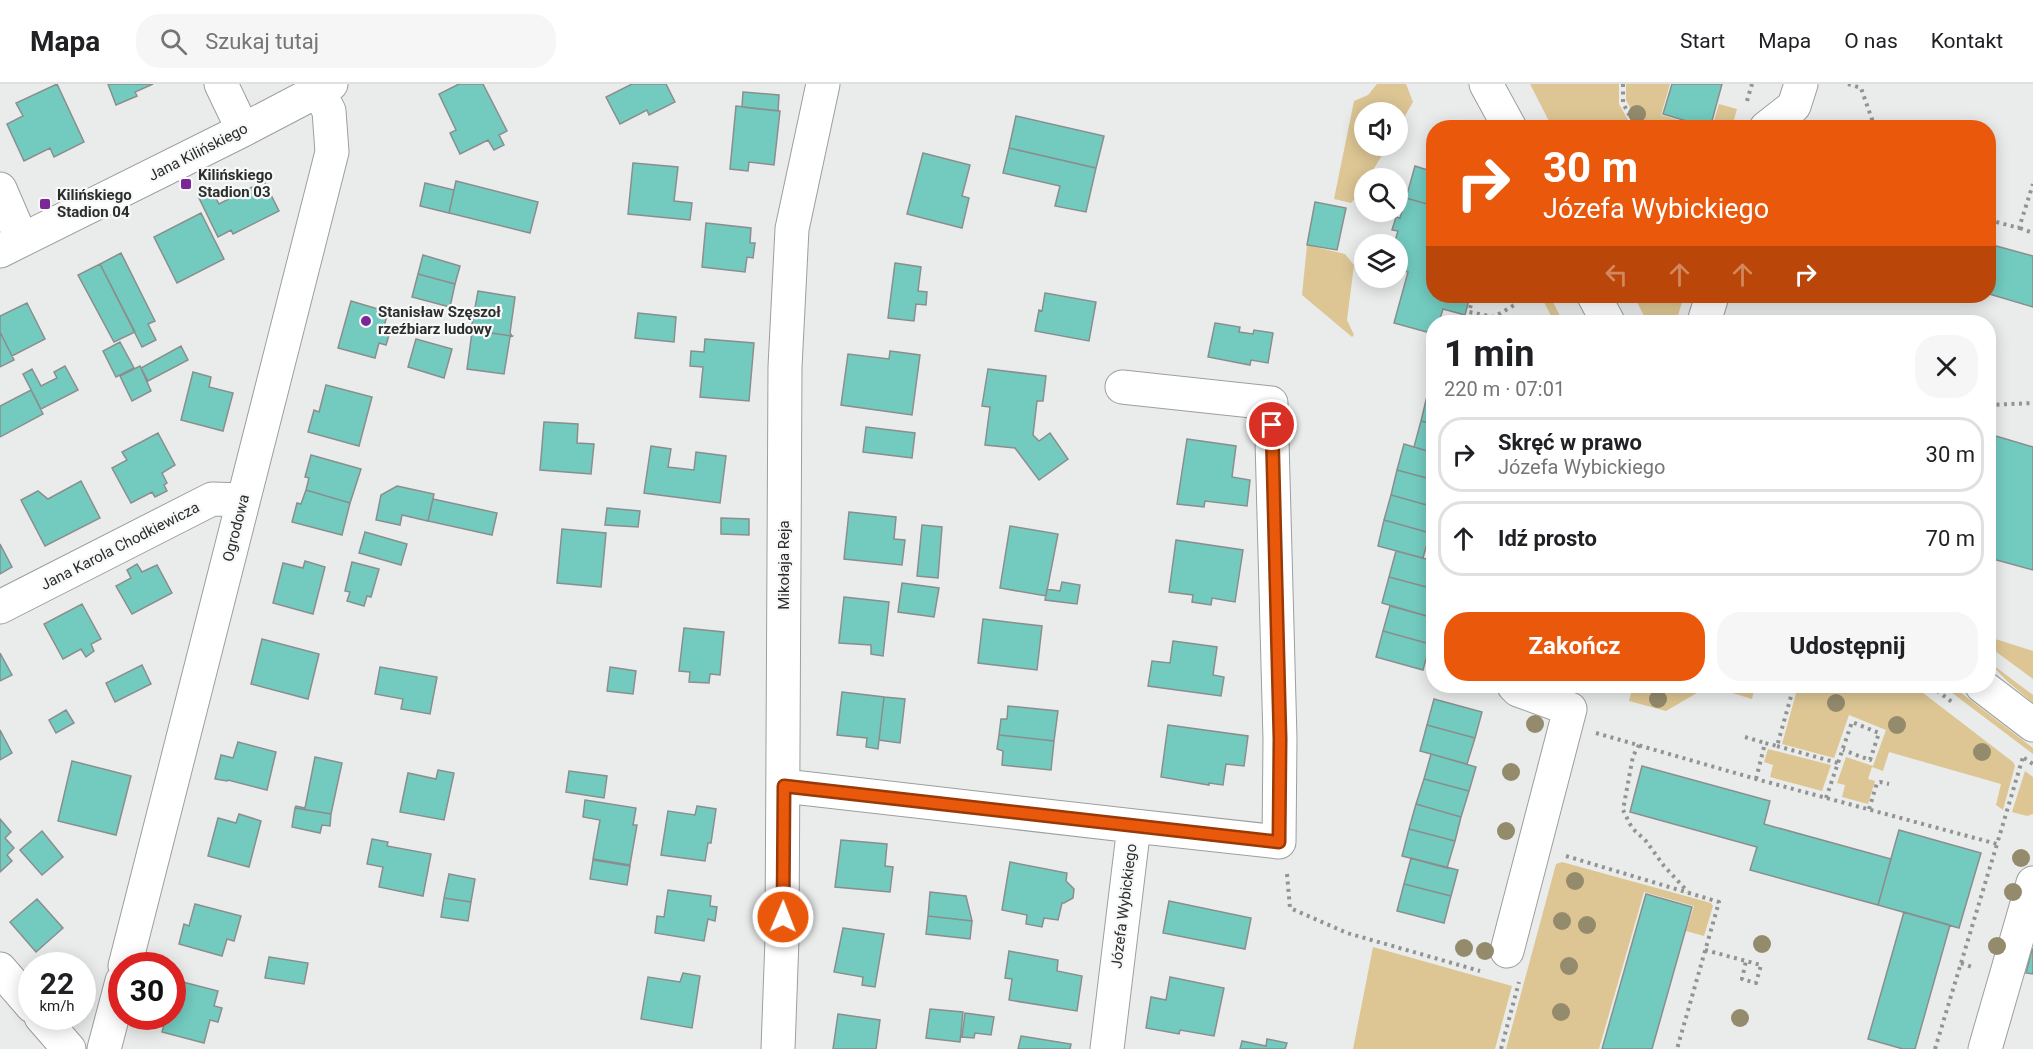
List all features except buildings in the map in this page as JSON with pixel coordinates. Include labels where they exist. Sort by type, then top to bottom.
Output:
[{"type":"street","points":[[221,84],[243,130]]},
{"type":"street","name":"Mikołaja Reja","points":[[777,1049],[782,939],[784,786],[785,367],[792,229],[823,84]]},
{"type":"street","points":[[1486,84],[1506,120]]},
{"type":"street","points":[[1776,120],[1794,106],[1801,84]]},
{"type":"street","name":"Jana Kilińskiego","points":[[11,246],[325,87]]},
{"type":"street","name":"Ogrodowa","points":[[129,952],[332,152],[330,111],[325,87]]},
{"type":"street","points":[[0,189],[11,246]]},
{"type":"street","points":[[1122,387],[1271,403],[1280,739],[1279,842],[1134,826]]},
{"type":"street","name":"Jana Karola Chodkiewicza","points":[[0,607],[212,499],[243,500]]},
{"type":"street","points":[[1496,962],[1570,709],[1526,693]]},
{"type":"street","points":[[1991,693],[2033,725]]},
{"type":"street","name":"Józefa Wybickiego","points":[[784,786],[1134,826],[1107,1049]]},
{"type":"street","points":[[1985,1049],[2033,883]]},
{"type":"street","points":[[0,969],[18,990]]},
{"type":"street","points":[[52,1030],[69,1049]]},
{"type":"street","points":[[104,1049],[109,1030]]},
{"type":"path","points":[[1623,84],[1623,103],[1632,120]]},
{"type":"path","points":[[1848,84],[1861,88],[1872,120]]},
{"type":"path","points":[[2019,228],[2033,184]]},
{"type":"path","points":[[1996,222],[2033,233]]},
{"type":"path","points":[[1471,303],[1469,312],[1484,315]]},
{"type":"path","points":[[1497,315],[1516,304]]},
{"type":"path","points":[[1996,405],[2033,403]]},
{"type":"path","points":[[1778,746],[1792,693]]},
{"type":"path","points":[[1826,798],[1852,722],[1879,733],[1870,760],[1843,750]]},
{"type":"path","points":[[1586,730],[1997,844]]},
{"type":"path","points":[[1745,737],[1838,763]]},
{"type":"path","points":[[1756,779],[1765,743]]},
{"type":"path","points":[[1639,745],[1633,756],[1623,810],[1632,828],[1646,841],[1688,893]]},
{"type":"path","points":[[1935,1049],[2023,757],[2033,764]]},
{"type":"path","points":[[1869,809],[1877,783],[1889,784]]},
{"type":"path","points":[[1279,842],[1286,860],[1290,908],[1347,933],[1496,962]]},
{"type":"path","points":[[1565,856],[1719,902],[1677,1049]]},
{"type":"path","points":[[1705,950],[1761,965],[1756,983],[1742,979],[1746,961]]},
{"type":"shaded area","points":[[1377,84],[1406,84],[1413,102],[1408,111],[1408,102],[1354,102],[1354,156],[1382,156],[1374,168],[1354,168],[1354,200],[1351,203],[1334,199],[1354,101],[1368,95]]},
{"type":"shaded area","points":[[1530,84],[1619,84],[1619,104],[1628,120],[1548,120]]},
{"type":"shaded area","points":[[1626,84],[1670,84],[1661,115],[1678,120],[1636,120],[1626,100]]},
{"type":"shaded area","points":[[1719,104],[1737,109],[1734,120],[1714,120]]},
{"type":"shaded area","points":[[1307,245],[1345,254],[1354,265],[1347,320],[1354,335],[1352,337],[1302,295]]},
{"type":"shaded area","points":[[1544,303],[1554,303],[1560,315],[1550,315]]},
{"type":"shaded area","points":[[1638,303],[1682,303],[1678,315],[1644,315]]},
{"type":"shaded area","points":[[1996,639],[2033,651],[2033,679],[1996,652]]},
{"type":"shaded area","points":[[1996,667],[2033,695],[2033,703],[2008,682]]},
{"type":"shaded area","points":[[1631,693],[1697,693],[1666,711],[1629,701]]},
{"type":"shaded area","points":[[1732,693],[1753,693],[1752,699]]},
{"type":"shaded area","points":[[1796,693],[1923,693],[2013,762],[2015,766],[2003,810],[1996,805],[2001,784],[1889,752],[1883,771],[1872,767],[1868,779],[1875,781],[1868,804],[1842,797],[1845,785],[1837,783],[1846,757],[1873,766],[1886,730],[1849,715],[1834,758],[1782,744]]},
{"type":"shaded area","points":[[1952,693],[1961,693],[2033,748],[2033,754]]},
{"type":"shaded area","points":[[1768,749],[1831,765],[1822,791],[1770,777],[1773,765],[1764,762]]},
{"type":"shaded area","points":[[2025,771],[2033,777],[2033,814],[2027,816],[2012,812]]},
{"type":"shaded area","points":[[1562,862],[1711,903],[1713,906],[1704,936],[1686,931],[1694,906],[1644,892],[1599,1049],[1506,1049],[1556,864]]},
{"type":"shaded area","points":[[1373,947],[1512,986],[1495,1049],[1353,1049]]},
{"type":"place","name":"Kilińskiego Stadion 03","points":[[186,184]]},
{"type":"place","name":"Kilińskiego Stadion 04","points":[[45,204]]},
{"type":"place","name":"Stanisław Szęszoł rzeźbiarz ludowy","points":[[366,321]]},
{"type":"route","points":[[783,917],[784,786],[1279,842],[1280,739],[1272,425]]}]
